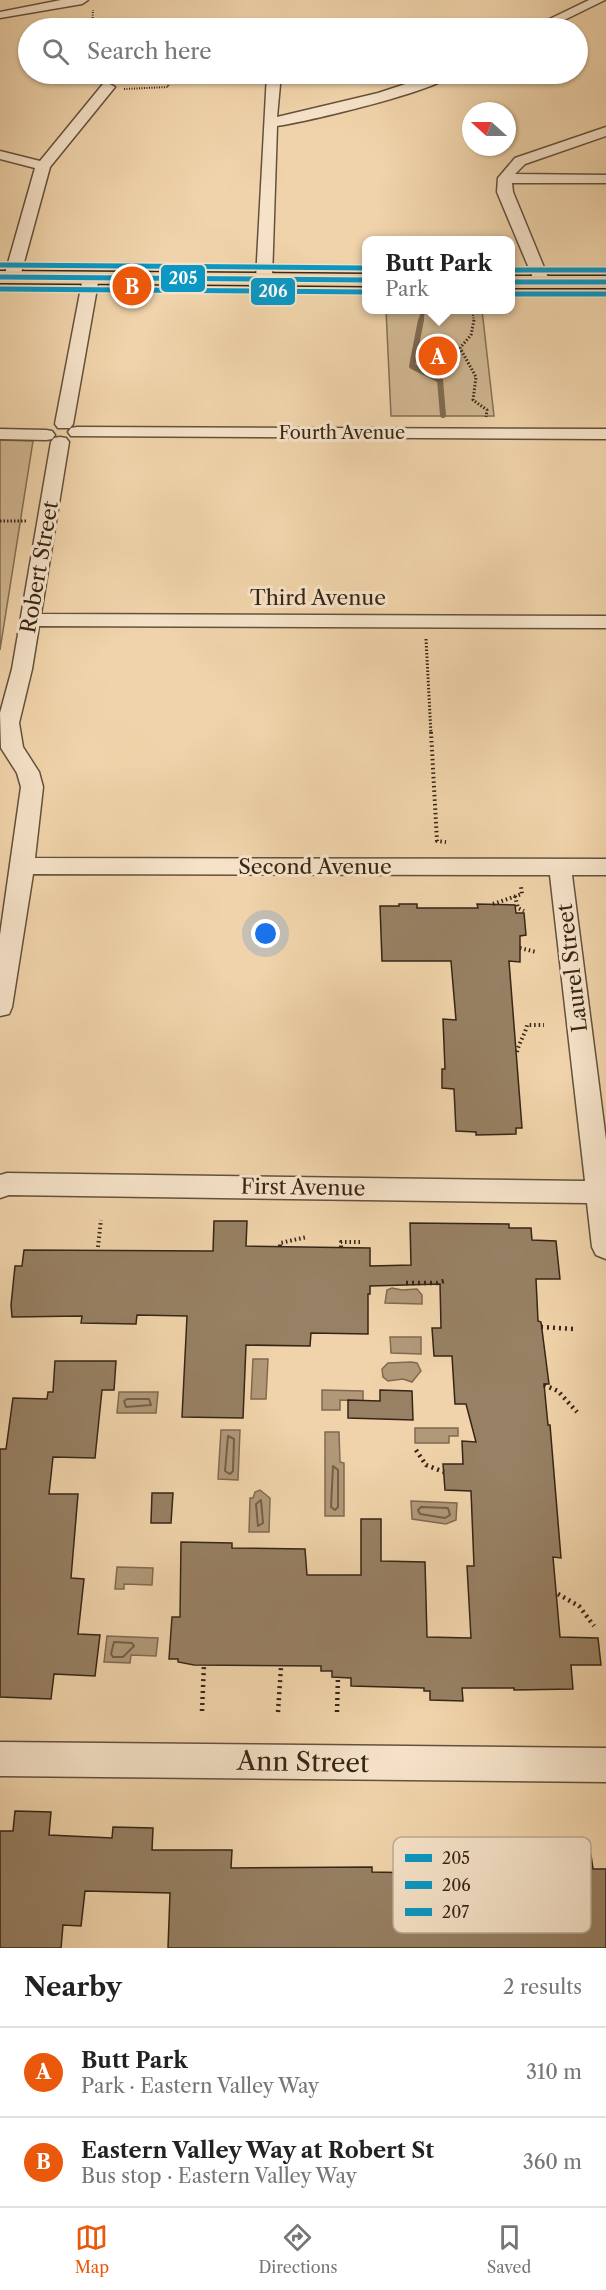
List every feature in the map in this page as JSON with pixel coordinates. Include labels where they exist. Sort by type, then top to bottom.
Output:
[{"type":"main road","points":[[6,277],[362,280]]},
{"type":"main road","points":[[515,282],[606,282]]},
{"type":"street","points":[[2,15],[82,0]]},
{"type":"street","points":[[560,18],[599,0]]},
{"type":"street","points":[[264,279],[273,84]]},
{"type":"street","points":[[270,122],[288,121],[422,84]]},
{"type":"street","points":[[6,277],[44,166],[108,87]]},
{"type":"street","points":[[542,282],[503,183],[512,166],[520,161],[606,131]]},
{"type":"street","points":[[0,155],[44,166]]},
{"type":"street","points":[[506,178],[606,179]]},
{"type":"street","name":"Robert Street","points":[[0,1007],[23,866],[32,787],[28,772],[6,748],[8,723],[22,669],[91,278]]},
{"type":"street","name":"Fourth Avenue","points":[[0,434],[606,434]]},
{"type":"street","name":"Third Avenue","points":[[29,620],[606,622]]},
{"type":"street","name":"Second Avenue","points":[[23,866],[606,867]]},
{"type":"street","name":"Laurel Street","points":[[560,867],[603,1192],[606,1247]]},
{"type":"street","name":"First Avenue","points":[[0,1187],[7,1184],[271,1186],[603,1192]]},
{"type":"street","name":"Ann Street","points":[[0,1759],[606,1765]]},
{"type":"path","points":[[93,9],[93,18]]},
{"type":"path","points":[[108,87],[130,90],[168,87],[169,84]]},
{"type":"path","points":[[474,314],[475,329],[460,348],[476,375],[478,390],[473,400],[487,410],[486,417]]},
{"type":"path","points":[[425,621],[436,841],[446,842]]},
{"type":"path","points":[[493,904],[522,894],[521,887]]},
{"type":"path","points":[[515,896],[518,908],[524,911]]},
{"type":"path","points":[[520,948],[536,952]]},
{"type":"path","points":[[517,1053],[519,1041],[525,1034],[527,1026],[544,1025]]},
{"type":"path","points":[[98,1247],[101,1220]]},
{"type":"path","points":[[280,1246],[280,1243],[307,1237]]},
{"type":"path","points":[[340,1247],[341,1242],[363,1242]]},
{"type":"path","points":[[406,1283],[437,1283],[447,1280]]},
{"type":"path","points":[[541,1327],[575,1329]]},
{"type":"path","points":[[544,1385],[558,1391],[577,1412]]},
{"type":"path","points":[[416,1450],[425,1466],[444,1472]]},
{"type":"path","points":[[558,1594],[582,1606],[594,1626]]},
{"type":"path","points":[[202,1711],[204,1665]]},
{"type":"path","points":[[278,1712],[281,1667]]},
{"type":"path","points":[[337,1712],[338,1677]]},
{"type":"shaded area","points":[[386,314],[482,314],[494,416],[391,416]]},
{"type":"shaded area","points":[[0,440],[33,441],[0,650]]},
{"type":"water","points":[[392,1288],[417,1289],[422,1295],[422,1304],[385,1303],[387,1290]]},
{"type":"water","points":[[390,1337],[421,1337],[421,1354],[391,1353]]},
{"type":"water","points":[[253,1359],[268,1359],[266,1399],[251,1399]]},
{"type":"water","points":[[388,1363],[417,1363],[421,1371],[412,1382],[403,1379],[388,1381],[383,1377],[382,1369]]},
{"type":"water","points":[[322,1390],[363,1391],[363,1401],[340,1400],[340,1410],[322,1410]]},
{"type":"water","points":[[119,1392],[158,1392],[156,1413],[117,1413]]},
{"type":"water","points":[[415,1428],[458,1428],[458,1436],[449,1436],[449,1443],[415,1443]]},
{"type":"water","points":[[221,1430],[240,1430],[238,1480],[218,1479]]},
{"type":"water","points":[[325,1432],[339,1432],[340,1462],[344,1463],[344,1516],[325,1516]]},
{"type":"water","points":[[260,1490],[270,1498],[269,1532],[249,1532],[250,1498],[253,1498],[255,1492]]},
{"type":"water","points":[[411,1501],[457,1503],[456,1520],[446,1524],[412,1519]]},
{"type":"water","points":[[117,1567],[153,1568],[152,1585],[124,1584],[124,1589],[115,1589]]},
{"type":"water","points":[[107,1636],[158,1638],[156,1656],[131,1655],[130,1663],[104,1662]]},
{"type":"building","points":[[399,904],[417,904],[417,908],[478,908],[477,904],[515,905],[516,913],[524,913],[526,935],[520,936],[520,962],[509,961],[522,1128],[516,1128],[516,1134],[476,1135],[476,1132],[456,1131],[454,1089],[442,1088],[442,1069],[445,1069],[443,1019],[456,1020],[451,961],[382,961],[380,906],[399,906]]},
{"type":"building","points":[[214,1221],[247,1221],[246,1246],[370,1248],[370,1266],[411,1265],[410,1223],[509,1224],[509,1228],[531,1228],[532,1240],[556,1241],[560,1279],[536,1279],[538,1321],[541,1322],[549,1384],[544,1384],[548,1425],[550,1425],[561,1558],[553,1557],[560,1637],[598,1638],[601,1665],[571,1665],[573,1689],[462,1688],[463,1701],[430,1700],[430,1691],[424,1691],[424,1688],[351,1686],[351,1678],[332,1677],[332,1671],[321,1671],[321,1666],[194,1665],[178,1662],[178,1659],[169,1659],[172,1617],[180,1617],[181,1542],[232,1543],[232,1548],[305,1549],[307,1575],[361,1575],[361,1519],[381,1519],[381,1561],[425,1562],[427,1637],[471,1638],[467,1566],[474,1566],[471,1491],[445,1490],[443,1464],[463,1464],[462,1441],[476,1442],[466,1404],[455,1404],[452,1356],[434,1356],[432,1328],[441,1328],[440,1284],[370,1286],[368,1334],[311,1333],[310,1346],[246,1345],[243,1418],[182,1417],[187,1316],[137,1315],[136,1324],[81,1323],[82,1316],[12,1317],[15,1266],[22,1266],[24,1250],[213,1251]]},
{"type":"building","points":[[55,1361],[116,1361],[114,1390],[102,1390],[95,1458],[53,1457],[49,1494],[78,1494],[71,1578],[84,1579],[78,1634],[100,1635],[95,1676],[54,1674],[51,1699],[0,1697],[0,1449],[6,1449],[13,1398],[47,1399],[48,1392],[53,1392]]},
{"type":"building","points":[[380,1390],[412,1391],[413,1420],[348,1418],[348,1400],[380,1401]]},
{"type":"building","points":[[152,1493],[173,1493],[171,1523],[151,1523]]},
{"type":"building","points":[[15,1811],[51,1812],[49,1835],[112,1838],[113,1827],[153,1828],[152,1850],[232,1850],[231,1868],[372,1867],[372,1872],[393,1872],[393,1933],[591,1933],[591,1855],[593,1869],[606,1869],[606,1948],[168,1948],[170,1893],[85,1891],[81,1926],[63,1925],[61,1948],[0,1948],[0,1831],[13,1831]]},
{"type":"waterway","points":[[421,321],[422,314]]},
{"type":"waterway","points":[[421,320],[412,366],[440,380],[443,415]]},
{"type":"transit line","name":"207","points":[[0,265],[362,268]]},
{"type":"transit line","name":"207","points":[[515,270],[606,270]]},
{"type":"transit line","name":"205","points":[[0,277],[362,280]]},
{"type":"transit line","name":"205","points":[[515,282],[606,282]]},
{"type":"transit line","name":"206","points":[[0,289],[362,292]]},
{"type":"transit line","name":"206","points":[[515,294],[606,294]]},
{"type":"place","name":"Eastern Valley Way at Robert St","points":[[132,286]]},
{"type":"place","name":"Butt Park","points":[[438,356]]}]
